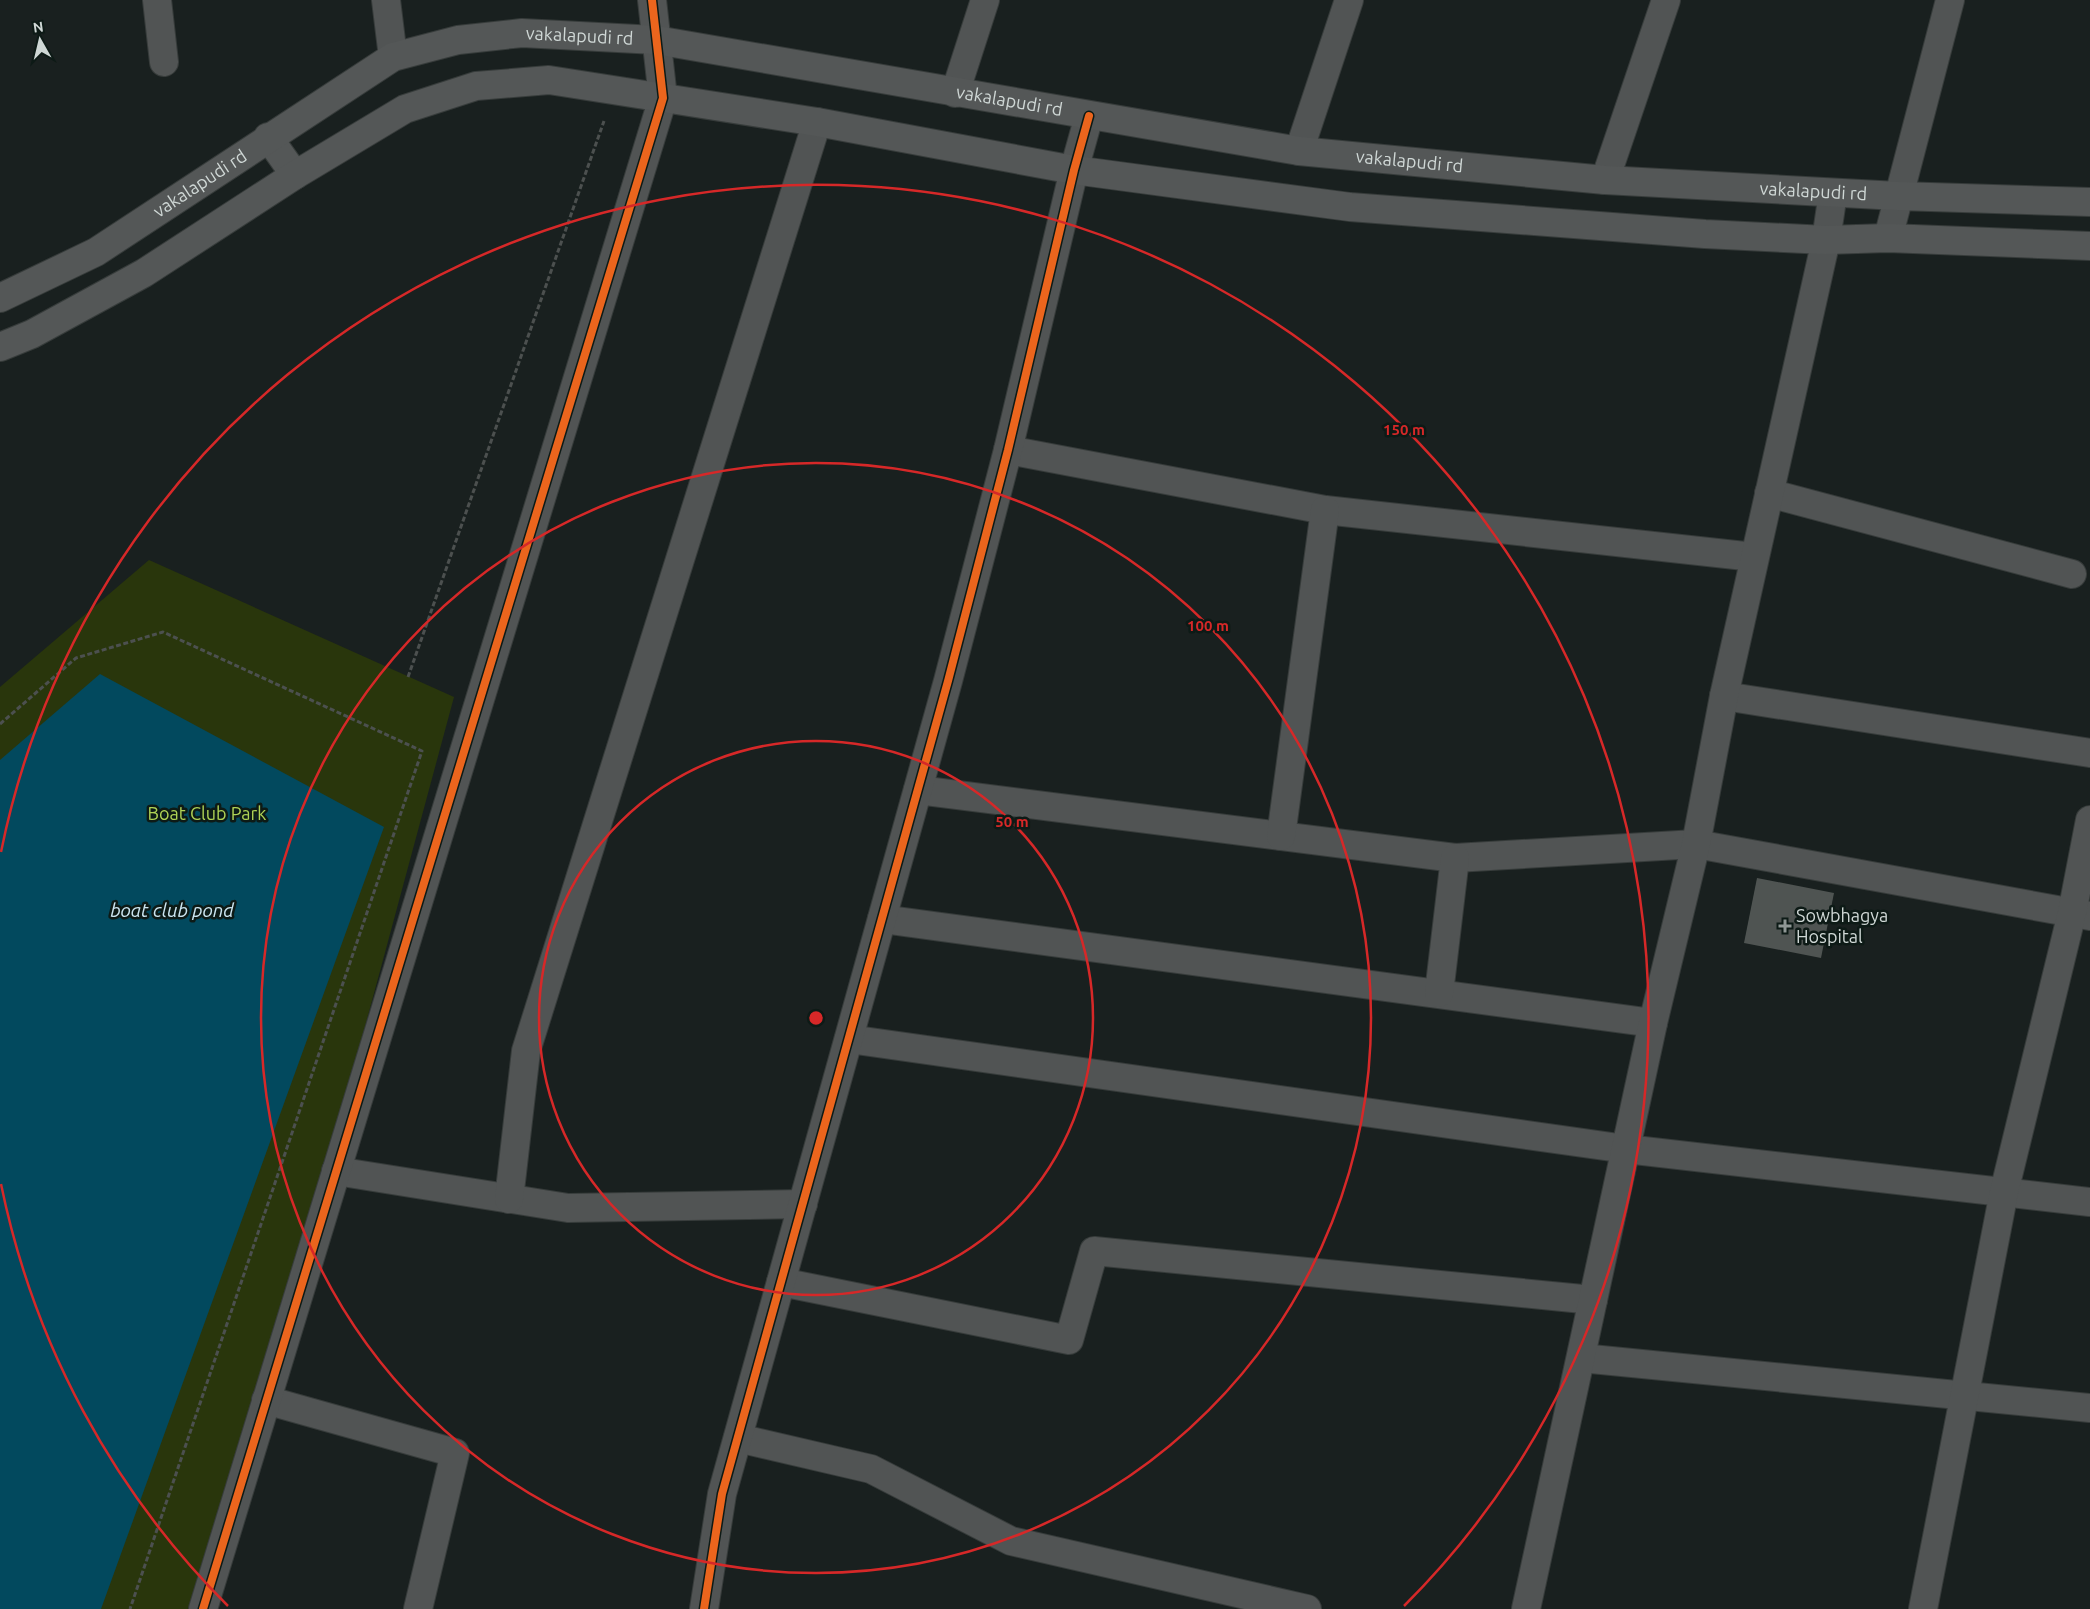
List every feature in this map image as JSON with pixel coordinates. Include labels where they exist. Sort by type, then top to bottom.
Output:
[{"type":"main road","name":"vakalapudi rd","points":[[0,298],[96,252],[268,137],[393,57],[458,40],[522,33],[656,40],[1299,152],[1605,180],[1898,196],[2090,202]]},
{"type":"main road","points":[[0,348],[32,334],[144,273],[295,175],[405,109],[476,86],[549,80],[817,122],[1074,170],[1350,207],[1705,234],[1826,240],[1888,238],[2090,246]]},
{"type":"main road","points":[[268,137],[295,175]]},
{"type":"street","points":[[157,0],[164,62]]},
{"type":"street","points":[[386,0],[393,57]]},
{"type":"street","points":[[202,1609],[663,98],[652,0]]},
{"type":"street","points":[[955,93],[985,0]]},
{"type":"street","points":[[1299,152],[1349,0]]},
{"type":"street","points":[[1605,180],[1666,0]]},
{"type":"street","points":[[1888,238],[1950,0]]},
{"type":"street","points":[[704,1609],[722,1494],[918,790],[1008,450],[1074,170],[1089,116]]},
{"type":"street","points":[[509,1198],[526,1051],[817,122]]},
{"type":"street","points":[[1526,1609],[1654,1023],[1696,844],[1724,696],[1826,240],[1833,193]]},
{"type":"street","points":[[1008,450],[1325,510],[1754,557]]},
{"type":"street","points":[[1769,493],[2072,574]]},
{"type":"street","points":[[1281,836],[1325,510]]},
{"type":"street","points":[[1724,696],[2090,753]]},
{"type":"street","points":[[918,790],[1455,858],[1696,844],[2081,914]]},
{"type":"street","points":[[1923,1609],[1963,1395],[2004,1192],[2081,914],[2090,820]]},
{"type":"street","points":[[1439,994],[1455,858]]},
{"type":"street","points":[[882,918],[1654,1023]]},
{"type":"street","points":[[849,1038],[1626,1149],[2090,1202]]},
{"type":"street","points":[[336,1171],[568,1208],[803,1204]]},
{"type":"street","points":[[781,1282],[1069,1340],[1094,1251],[1594,1300]]},
{"type":"street","points":[[1581,1358],[2090,1408]]},
{"type":"street","points":[[266,1400],[455,1454],[418,1609]]},
{"type":"street","points":[[738,1438],[871,1469],[1011,1542],[1307,1609]]},
{"type":"path","points":[[408,677],[615,90]]},
{"type":"path","points":[[0,724],[76,658],[164,632],[422,751],[130,1609]]},
{"type":"green space","name":"boat club pond","points":[[149,560],[454,697],[333,1145],[200,1609],[0,1609],[0,687]]},
{"type":"water","name":"boat club pond","points":[[100,674],[384,827],[101,1609],[0,1609],[0,760]]},
{"type":"building","points":[[1757,878],[1834,893],[1821,958],[1744,943]]},
{"type":"cycle path","points":[[203,1609],[663,98],[652,0]]},
{"type":"cycle path","points":[[704,1609],[722,1494],[948,681],[1008,450],[1074,170],[1089,116]]},
{"type":"place","name":"Sowbhagya Hospital","points":[[1785,926]]},
{"type":"park label","name":"Boat Club Park","points":[[207,814]]}]
